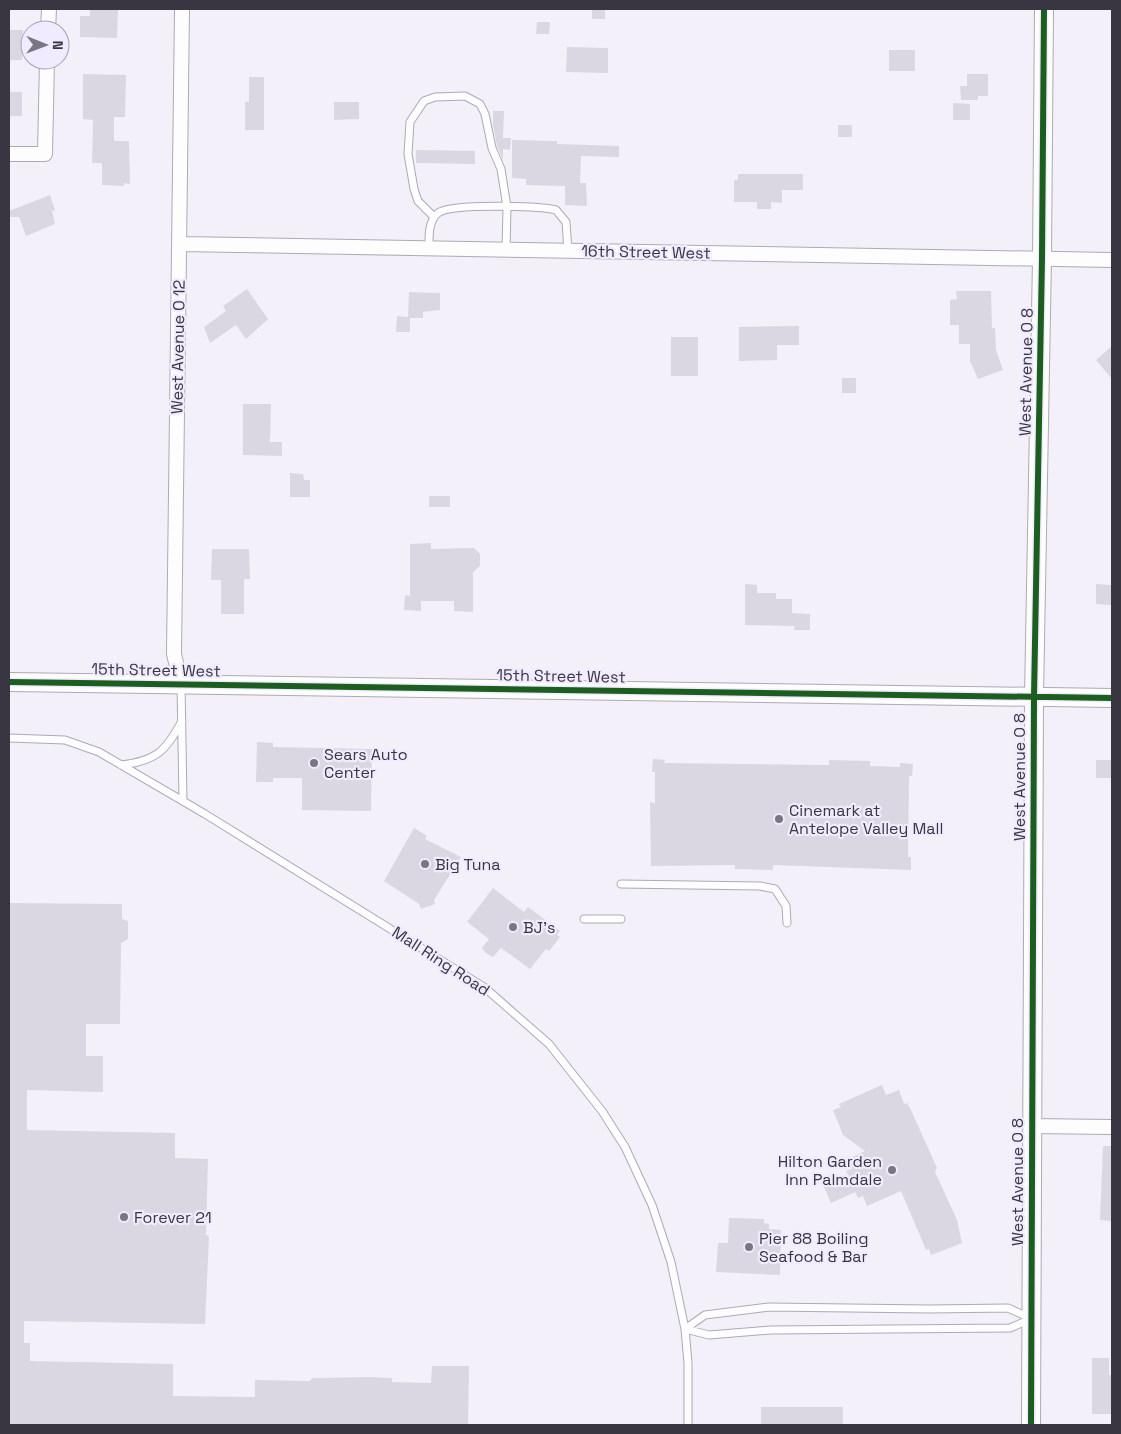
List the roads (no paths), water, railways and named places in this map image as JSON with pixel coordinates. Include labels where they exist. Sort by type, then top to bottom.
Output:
[{"type":"street","name":"West Avenue O 12","points":[[181,684],[174,654],[182,9]]},
{"type":"street","name":"West Avenue O 8","points":[[1031,1425],[1034,697],[1042,258],[1044,9]]},
{"type":"street","points":[[9,154],[45,154],[47,70]]},
{"type":"street","name":"16th Street West","points":[[180,244],[1112,260]]},
{"type":"street","name":"15th Street West","points":[[9,682],[1112,698]]},
{"type":"street","points":[[1031,1126],[1112,1127]]},
{"type":"lane","points":[[434,217],[418,201],[410,175],[409,127],[414,112],[424,101],[435,98],[465,96],[480,104],[485,114],[492,148],[501,170],[507,208],[506,250]]},
{"type":"lane","points":[[429,249],[430,227],[434,217],[441,211],[456,207],[556,210],[566,222],[568,251]]},
{"type":"lane","points":[[181,684],[183,801]]},
{"type":"lane","points":[[121,765],[140,763],[156,756],[172,741],[183,719]]},
{"type":"lane","name":"Mall Ring Road","points":[[9,738],[74,742],[99,752],[183,801],[484,986],[549,1044],[602,1111],[625,1147],[644,1187],[671,1262],[685,1329],[688,1363],[688,1425]]},
{"type":"lane","points":[[621,884],[760,886],[775,889],[786,906],[787,923]]},
{"type":"lane","points":[[584,919],[621,919]]},
{"type":"lane","points":[[685,1329],[705,1315],[770,1306],[930,1309],[1008,1308],[1032,1318]]},
{"type":"lane","points":[[685,1329],[709,1335],[771,1330],[1010,1328],[1032,1318]]},
{"type":"place","name":"Sears Auto Center","points":[[314,763]]},
{"type":"place","name":"Cinemark at Antelope Valley Mall","points":[[779,819]]},
{"type":"place","name":"Big Tuna","points":[[425,864]]},
{"type":"place","name":"BJ's","points":[[513,927]]},
{"type":"place","name":"Hilton Garden Inn Palmdale","points":[[892,1170]]},
{"type":"place","name":"Forever 21","points":[[124,1217]]},
{"type":"place","name":"Pier 88 Boiling Seafood & Bar","points":[[749,1247]]}]
